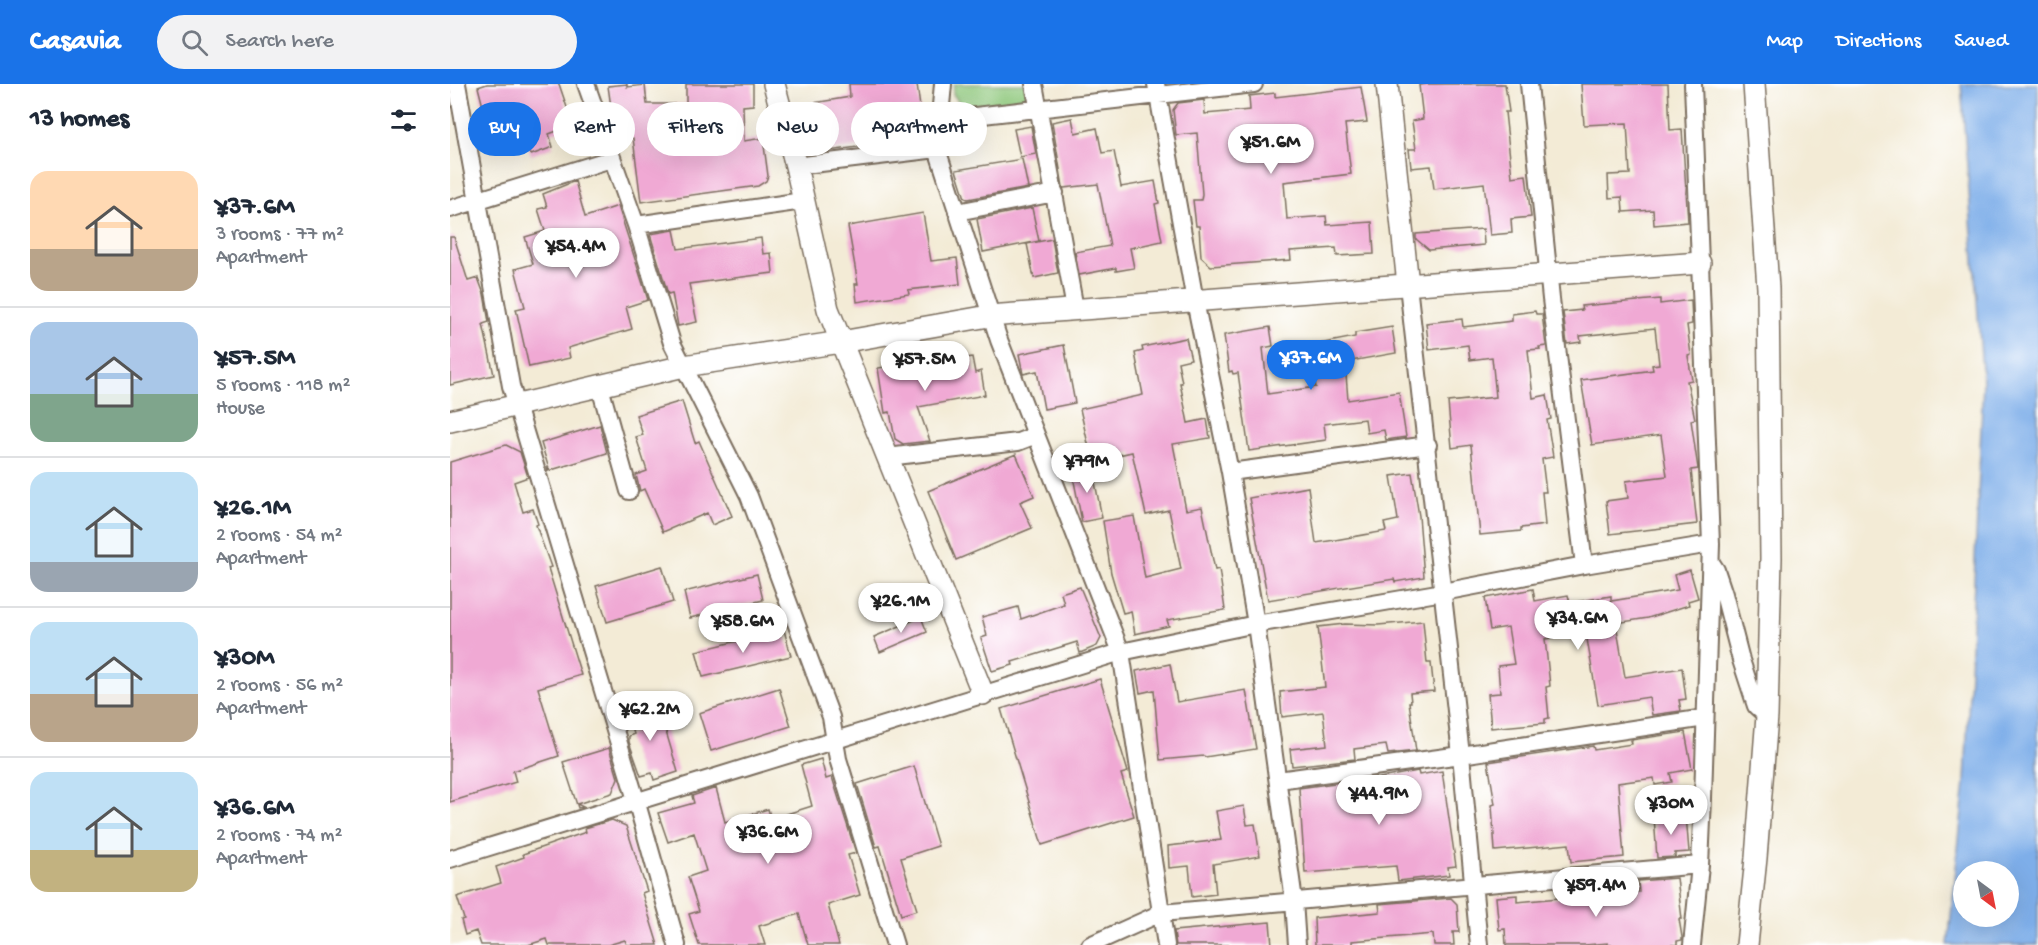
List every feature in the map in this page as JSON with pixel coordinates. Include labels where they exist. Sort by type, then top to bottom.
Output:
[{"type":"street","points":[[457,84],[511,386],[636,800],[677,945]]},
{"type":"street","points":[[586,84],[636,225],[672,343],[749,496],[831,717],[838,759],[896,945]]},
{"type":"street","points":[[774,84],[796,166],[828,309],[984,694]]},
{"type":"street","points":[[942,102],[943,84]]},
{"type":"street","points":[[1034,84],[1075,309]]},
{"type":"street","points":[[987,114],[1157,90],[1254,84]]},
{"type":"street","points":[[1387,84],[1408,285],[1428,445],[1475,885],[1479,945]]},
{"type":"street","points":[[1529,84],[1549,275],[1584,565]]},
{"type":"street","points":[[1692,945],[1700,865],[1711,544],[1693,84]]},
{"type":"street","points":[[1746,945],[1756,858],[1767,716],[1772,558],[1768,288],[1754,84]]},
{"type":"street","points":[[1157,90],[1195,301],[1230,472],[1256,624],[1294,901],[1297,945]]},
{"type":"street","points":[[796,166],[879,156]]},
{"type":"street","points":[[939,156],[989,316],[1120,652],[1166,945]]},
{"type":"street","points":[[450,209],[611,159]]},
{"type":"street","points":[[957,212],[1055,192]]},
{"type":"street","points":[[636,225],[803,201]]},
{"type":"street","points":[[450,421],[684,366],[989,316],[1700,263]]},
{"type":"street","points":[[600,387],[629,491]]},
{"type":"street","points":[[887,457],[1018,442],[1036,435]]},
{"type":"street","points":[[1230,472],[1428,445]]},
{"type":"street","points":[[450,859],[1120,652],[1256,624],[1711,544]]},
{"type":"street","points":[[1710,562],[1722,586],[1741,660],[1756,706],[1767,716]]},
{"type":"street","points":[[1278,780],[1705,718]]},
{"type":"street","points":[[1090,945],[1161,913],[1700,865]]},
{"type":"green space","points":[[954,84],[1029,84],[1030,91],[1025,99],[987,105],[987,102],[959,102],[953,94]]},
{"type":"water","points":[[1961,84],[2038,84],[2038,945],[1948,945],[1953,897],[1953,927],[2019,927],[2019,861],[1957,861],[1965,782],[1983,383]]},
{"type":"building","points":[[487,84],[559,84],[565,102],[553,102],[553,132],[549,134],[553,147],[541,151],[541,102],[482,102],[478,87]]},
{"type":"building","points":[[686,84],[753,84],[753,105],[744,106],[744,102],[686,102]]},
{"type":"building","points":[[849,84],[917,84],[919,102],[851,102],[851,148],[839,150],[839,102],[819,102],[850,97]]},
{"type":"building","points":[[1505,84],[1509,112],[1505,112],[1512,177],[1526,175],[1531,217],[1511,219],[1512,233],[1490,235],[1484,183],[1434,189],[1431,166],[1411,168],[1409,149],[1416,149],[1412,121],[1423,119],[1419,85]]},
{"type":"building","points":[[1581,84],[1668,84],[1670,130],[1682,129],[1688,222],[1654,225],[1653,210],[1623,212],[1622,197],[1609,198],[1608,175],[1630,174],[1627,123],[1584,125]]},
{"type":"building","points":[[645,85],[647,156],[744,156],[744,141],[756,139],[756,156],[765,156],[768,176],[766,181],[758,186],[641,202],[635,154],[635,102],[610,102],[608,86]]},
{"type":"building","points":[[1361,87],[1367,122],[1345,124],[1351,174],[1284,182],[1287,219],[1326,216],[1327,225],[1372,222],[1374,254],[1337,256],[1336,248],[1290,251],[1291,260],[1211,266],[1201,257],[1199,226],[1196,226],[1193,200],[1201,200],[1202,194],[1197,133],[1176,135],[1173,110],[1178,103],[1204,100],[1205,114],[1250,110],[1249,96],[1275,93],[1275,97]]},
{"type":"building","points":[[1072,118],[1075,133],[1097,128],[1102,153],[1114,151],[1121,187],[1155,181],[1159,203],[1155,204],[1162,241],[1130,248],[1134,268],[1116,271],[1116,268],[1079,275],[1075,252],[1110,246],[1098,184],[1063,187],[1052,122]]},
{"type":"building","points":[[1031,126],[1036,154],[1020,157],[1014,129]]},
{"type":"building","points":[[1022,159],[1028,188],[965,198],[956,170]]},
{"type":"building","points":[[575,181],[585,217],[618,206],[648,300],[626,307],[632,329],[568,348],[570,358],[529,367],[516,309],[525,307],[515,269],[533,264],[525,237],[545,231],[538,209],[547,207],[543,194]]},
{"type":"building","points":[[1032,208],[1039,241],[983,252],[977,219]]},
{"type":"building","points":[[923,213],[931,261],[957,258],[960,284],[908,290],[909,294],[857,302],[855,284],[858,284],[848,226]]},
{"type":"building","points":[[1483,229],[1484,245],[1429,250],[1416,239],[1416,234]]},
{"type":"building","points":[[674,230],[678,249],[761,238],[763,254],[771,253],[773,273],[689,284],[697,322],[678,326],[672,293],[668,294],[650,234]]},
{"type":"building","points":[[450,237],[454,237],[468,281],[478,278],[484,294],[489,322],[483,324],[494,375],[450,385]]},
{"type":"building","points":[[1052,239],[1058,273],[1034,278],[1027,244]]},
{"type":"building","points":[[1660,299],[1660,304],[1691,300],[1692,324],[1687,325],[1691,355],[1688,356],[1692,380],[1687,381],[1695,419],[1691,420],[1698,469],[1691,470],[1697,524],[1610,534],[1606,501],[1628,498],[1626,481],[1667,476],[1661,435],[1592,445],[1581,380],[1653,370],[1652,365],[1659,364],[1655,328],[1580,336],[1581,342],[1567,344],[1563,312],[1582,310],[1581,306]]},
{"type":"building","points":[[1535,311],[1536,314],[1542,314],[1546,346],[1528,350],[1533,398],[1547,395],[1551,419],[1547,420],[1553,457],[1542,459],[1546,492],[1542,492],[1545,525],[1521,528],[1521,531],[1480,535],[1471,445],[1452,448],[1448,402],[1496,397],[1492,357],[1470,360],[1468,345],[1429,350],[1426,323],[1462,319],[1463,327],[1512,321],[1512,314]]},
{"type":"building","points":[[1270,327],[1273,346],[1263,348],[1268,394],[1316,387],[1308,346],[1355,337],[1355,333],[1392,327],[1396,353],[1345,362],[1348,400],[1399,392],[1406,437],[1386,440],[1384,430],[1367,433],[1365,419],[1324,424],[1326,440],[1249,451],[1238,373],[1229,372],[1224,335]]},
{"type":"building","points":[[1186,338],[1191,359],[1178,362],[1188,423],[1207,419],[1210,438],[1173,444],[1186,510],[1202,507],[1215,570],[1219,569],[1225,610],[1167,620],[1169,626],[1135,634],[1131,611],[1123,613],[1111,573],[1103,521],[1134,516],[1145,578],[1181,569],[1169,510],[1146,515],[1132,452],[1092,461],[1080,409],[1143,395],[1135,353],[1143,351],[1142,347]]},
{"type":"building","points":[[1064,345],[1075,403],[1044,409],[1037,371],[1023,374],[1019,354]]},
{"type":"building","points":[[972,357],[975,373],[981,371],[985,395],[918,407],[930,441],[903,444],[895,439],[890,412],[885,413],[878,368],[922,361],[923,365]]},
{"type":"building","points":[[682,401],[695,443],[699,441],[732,516],[712,525],[707,513],[663,532],[644,489],[640,491],[636,475],[647,471],[636,437],[643,435],[636,415]]},
{"type":"building","points":[[600,425],[607,453],[548,471],[541,443]]},
{"type":"building","points":[[506,445],[520,452],[528,477],[514,482],[523,512],[533,509],[538,524],[536,525],[551,567],[548,568],[581,675],[538,688],[559,756],[513,771],[516,782],[450,802],[450,462]]},
{"type":"building","points":[[1016,454],[1034,496],[1020,502],[1032,528],[956,560],[928,491]]},
{"type":"building","points":[[1092,467],[1102,518],[1082,522],[1072,471]]},
{"type":"building","points":[[1412,473],[1419,516],[1424,577],[1395,582],[1394,579],[1268,600],[1249,498],[1308,487],[1316,543],[1386,531],[1384,523],[1398,520],[1391,476]]},
{"type":"building","points":[[662,566],[673,602],[607,622],[596,586]]},
{"type":"building","points":[[1690,570],[1698,598],[1688,601],[1689,605],[1648,618],[1616,623],[1625,677],[1682,668],[1686,699],[1679,700],[1681,711],[1652,715],[1649,697],[1598,705],[1586,633],[1545,639],[1550,686],[1546,687],[1549,718],[1545,719],[1545,723],[1491,728],[1488,694],[1500,693],[1498,666],[1514,664],[1508,627],[1490,630],[1485,598],[1533,589],[1535,601],[1568,595],[1570,603],[1611,596],[1611,601],[1678,590],[1674,575]]},
{"type":"building","points":[[757,574],[763,600],[690,618],[684,592]]},
{"type":"building","points":[[1080,587],[1101,638],[1097,646],[1080,653],[1077,642],[1012,662],[1013,665],[992,671],[981,638],[987,636],[982,617],[1018,607],[1021,619],[1064,604],[1061,593]]},
{"type":"building","points":[[921,617],[927,632],[880,652],[874,637]]},
{"type":"building","points":[[1423,621],[1427,663],[1431,663],[1434,691],[1410,693],[1411,702],[1409,702],[1416,751],[1388,754],[1386,745],[1354,749],[1355,759],[1292,766],[1290,749],[1327,745],[1323,712],[1282,717],[1280,692],[1325,687],[1318,627]]},
{"type":"building","points":[[784,630],[791,656],[703,677],[696,651]]},
{"type":"building","points":[[1170,664],[1177,702],[1246,690],[1256,749],[1205,757],[1160,760],[1154,690],[1140,693],[1136,671]]},
{"type":"building","points":[[1100,679],[1128,772],[1121,774],[1134,816],[1042,845],[1001,709]]},
{"type":"building","points":[[779,688],[791,726],[711,751],[699,713]]},
{"type":"building","points":[[652,699],[660,726],[664,725],[678,772],[654,780],[652,773],[641,776],[629,742],[629,736],[634,734],[625,708]]},
{"type":"building","points":[[1685,732],[1692,769],[1670,773],[1672,782],[1655,785],[1654,778],[1618,783],[1624,857],[1571,862],[1569,844],[1495,851],[1492,805],[1495,804],[1488,762],[1593,746],[1594,750],[1632,744],[1631,740]]},
{"type":"building","points":[[609,748],[618,778],[612,793],[577,804],[583,807],[578,808],[563,762]]},
{"type":"building","points":[[821,759],[826,779],[832,777],[856,853],[848,855],[860,895],[828,905],[839,945],[808,945],[799,914],[759,926],[765,945],[699,945],[689,914],[699,911],[688,877],[706,871],[694,833],[668,842],[658,813],[694,803],[692,796],[716,788],[725,822],[768,809],[771,819],[812,806],[801,765]]},
{"type":"building","points":[[914,766],[938,846],[901,858],[917,910],[901,915],[880,846],[876,847],[857,784]]},
{"type":"building","points":[[1418,771],[1419,775],[1442,771],[1456,866],[1448,867],[1449,875],[1398,881],[1396,866],[1305,873],[1299,788],[1357,780],[1358,782]]},
{"type":"building","points":[[1244,806],[1247,825],[1255,824],[1260,856],[1213,864],[1216,894],[1192,897],[1189,866],[1169,868],[1168,846],[1221,840],[1216,811]]},
{"type":"building","points":[[1686,815],[1689,852],[1675,853],[1675,857],[1657,858],[1654,817]]},
{"type":"building","points":[[612,820],[626,826],[647,891],[642,893],[658,945],[627,945],[625,940],[608,945],[549,945],[547,939],[528,945],[481,945],[476,931],[465,935],[461,920],[464,919],[457,897],[501,883],[496,867],[524,857],[523,854],[586,832],[585,828]]},
{"type":"building","points":[[1677,878],[1682,940],[1677,941],[1677,945],[1608,945],[1608,943],[1506,945],[1505,929],[1499,930],[1496,897],[1517,895],[1517,902],[1597,892],[1597,896],[1639,892],[1638,881]]},
{"type":"building","points":[[1451,898],[1457,904],[1459,932],[1453,932],[1454,945],[1434,945],[1433,934],[1352,941],[1352,945],[1315,945],[1314,918],[1380,912],[1379,904]]},
{"type":"building","points":[[1270,922],[1272,945],[1176,945],[1174,931]]}]
